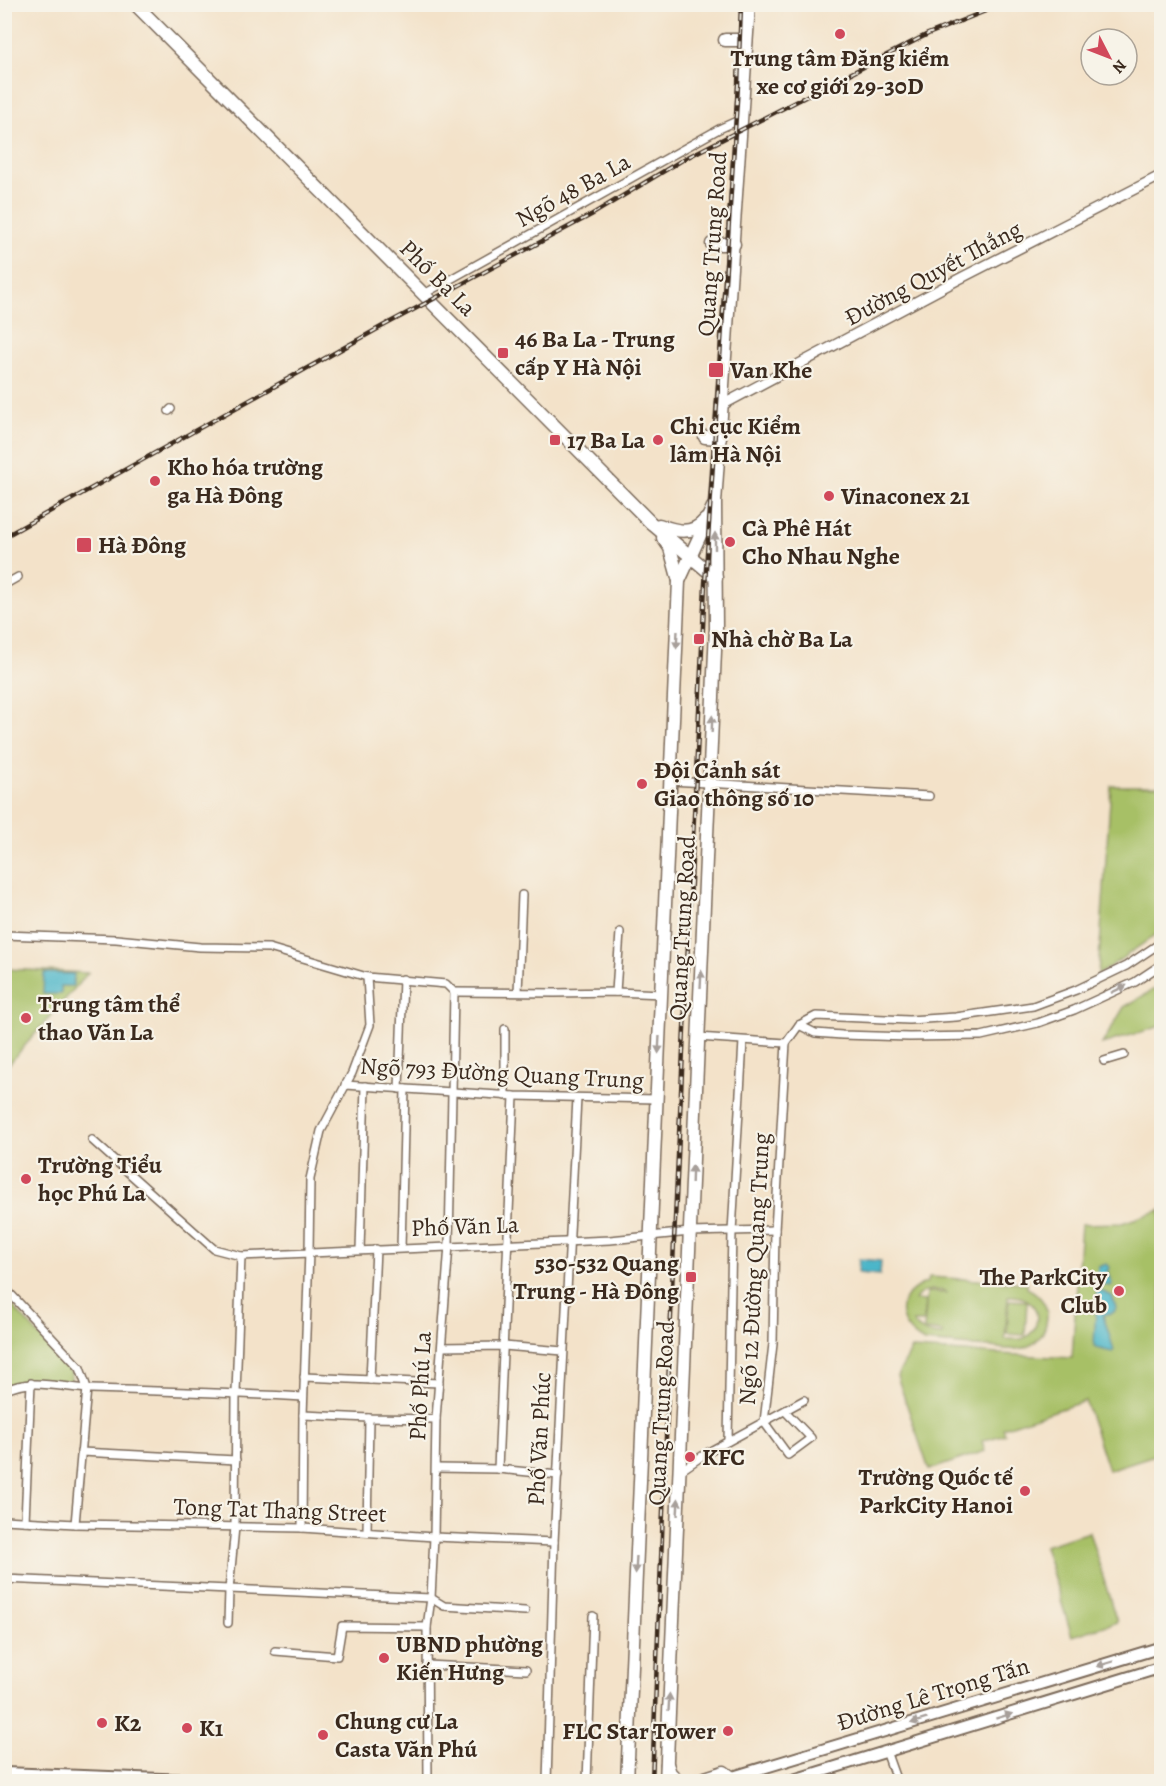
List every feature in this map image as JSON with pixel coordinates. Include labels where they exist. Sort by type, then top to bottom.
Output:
[{"type":"highway","name":"Phố Ba La","points":[[135,4],[651,523],[716,578]]},
{"type":"highway","name":"Quang Trung Road","points":[[666,1782],[716,628],[715,503],[749,4]]},
{"type":"highway","points":[[725,40],[746,40]]},
{"type":"highway","points":[[712,244],[734,244]]},
{"type":"highway","points":[[705,437],[720,438]]},
{"type":"highway","points":[[651,523],[685,532],[693,530],[699,527],[715,503]]},
{"type":"highway","points":[[680,581],[715,503]]},
{"type":"highway","points":[[651,523],[670,548],[680,581]]},
{"type":"highway","name":"Quang Trung Road","points":[[627,1782],[680,581]]},
{"type":"highway","points":[[667,1762],[670,1773],[680,1782]]},
{"type":"highway","points":[[693,1782],[724,1772],[731,1777]]},
{"type":"main road","name":"Đường Lê Trọng Tấn","points":[[716,1782],[1161,1647]]},
{"type":"main road","name":"Đường Lê Trọng Tấn","points":[[787,1782],[1161,1667]]},
{"type":"main road","points":[[4,1773],[241,1782]]},
{"type":"street","name":"Ngõ 48 Ba La","points":[[424,294],[719,129],[741,119]]},
{"type":"street","name":"Đường Quyết Thắng","points":[[722,405],[1161,175]]},
{"type":"street","points":[[4,585],[18,577]]},
{"type":"street","points":[[671,781],[929,796]]},
{"type":"street","points":[[518,992],[522,895]]},
{"type":"street","points":[[616,992],[620,932]]},
{"type":"street","points":[[4,935],[116,939],[200,947],[269,948],[367,977],[446,984],[454,992],[662,994]]},
{"type":"street","points":[[698,1037],[786,1043],[799,1025],[816,1016],[909,1020],[972,1016],[1033,1006],[1076,990],[1126,966],[1161,942]]},
{"type":"street","points":[[799,1025],[815,1033],[842,1035],[909,1038],[981,1036],[1038,1023],[1074,1010],[1135,982],[1161,964]]},
{"type":"street","points":[[302,1528],[303,1397],[310,1179],[321,1131],[345,1085],[370,1025],[367,977]]},
{"type":"street","points":[[401,1248],[402,979]]},
{"type":"street","name":"Phố Phú La","points":[[428,1782],[427,1627],[434,1537],[436,1419],[449,1245],[454,992]]},
{"type":"street","points":[[505,1029],[505,1096]]},
{"type":"street","points":[[728,1442],[732,1232],[743,1041]]},
{"type":"street","name":"Ngõ 12 Đường Quang Trung","points":[[679,1472],[764,1422],[773,1344],[775,1230],[786,1043]]},
{"type":"street","points":[[1104,1061],[1124,1055]]},
{"type":"street","name":"Ngõ 793 Đường Quang Trung","points":[[345,1085],[505,1096],[657,1099]]},
{"type":"street","points":[[360,1250],[365,1086]]},
{"type":"street","points":[[498,1469],[514,1096]]},
{"type":"street","name":"Phố Văn Phúc","points":[[547,1782],[554,1542],[577,1098]]},
{"type":"street","name":"Phố Văn La","points":[[92,1140],[214,1249],[241,1256],[610,1239],[690,1232],[775,1230]]},
{"type":"street","points":[[370,1380],[376,1249]]},
{"type":"street","points":[[228,1623],[235,1527],[236,1393],[241,1256]]},
{"type":"street","points":[[4,1287],[80,1368],[87,1389],[75,1524]]},
{"type":"street","points":[[441,1347],[504,1346],[563,1351]]},
{"type":"street","points":[[304,1377],[439,1383]]},
{"type":"street","points":[[4,1391],[13,1386],[31,1383],[87,1389],[303,1397]]},
{"type":"street","points":[[24,1521],[31,1383]]},
{"type":"street","points":[[785,1411],[811,1438],[788,1455],[764,1422],[804,1400]]},
{"type":"street","points":[[303,1415],[436,1419]]},
{"type":"street","points":[[367,1531],[369,1418]]},
{"type":"street","points":[[81,1452],[236,1460]]},
{"type":"street","points":[[436,1468],[498,1469],[558,1475]]},
{"type":"street","name":"Tong Tat Thang Street","points":[[4,1520],[75,1524],[302,1528],[554,1542]]},
{"type":"street","points":[[4,1579],[431,1598],[444,1606],[525,1611]]},
{"type":"street","points":[[587,1782],[593,1616]]},
{"type":"street","points":[[275,1651],[338,1656],[342,1626],[427,1627]]},
{"type":"street","points":[[428,1665],[526,1670]]},
{"type":"street","points":[[886,1751],[897,1782]]},
{"type":"green space","points":[[1111,786],[1161,786],[1161,931],[1098,975]]},
{"type":"green space","name":"Trung tâm thể thao Văn La","points":[[5,969],[88,973],[9,1064],[5,1063]]},
{"type":"green space","points":[[1161,985],[1161,1026],[1102,1044],[1124,1007]]},
{"type":"green space","points":[[1161,1210],[1161,1453],[1108,1470],[1085,1401],[1003,1428],[1005,1434],[982,1441],[985,1451],[929,1470],[897,1376],[912,1349],[1072,1358],[1081,1224],[1122,1223]]},
{"type":"green space","points":[[929,1277],[1027,1283],[1027,1288],[1038,1296],[1046,1308],[1045,1328],[1037,1340],[1019,1349],[924,1342],[907,1327],[902,1310],[909,1294],[928,1282]],"holes":[[[932,1290],[946,1293],[927,1292],[924,1330],[942,1332],[942,1335],[922,1331],[913,1322],[923,1322],[925,1301],[915,1300],[922,1293]],[[1008,1296],[1025,1299],[1035,1308],[1036,1325],[1024,1338],[1005,1339]]]},
{"type":"green space","points":[[4,1296],[71,1372],[71,1382],[29,1381],[5,1387]]},
{"type":"green space","points":[[1009,1300],[1027,1301],[1025,1335],[1007,1334]]},
{"type":"green space","points":[[1089,1532],[1117,1622],[1072,1636],[1044,1546]]},
{"type":"water","points":[[44,973],[74,974],[73,986],[61,986],[61,994],[43,994]]},
{"type":"water","points":[[859,1259],[881,1261],[880,1275],[858,1273]]},
{"type":"water","points":[[1106,1264],[1110,1268],[1107,1271],[1111,1286],[1097,1284],[1098,1267]]},
{"type":"water","points":[[1097,1291],[1112,1296],[1116,1308],[1114,1312],[1103,1315],[1114,1350],[1112,1352],[1096,1348],[1094,1345]]},
{"type":"railway","points":[[652,1782],[674,1241],[705,584],[738,85],[741,4]]},
{"type":"railway","points":[[4,537],[381,327],[591,215],[684,159],[928,34],[1003,4]]},
{"type":"place","name":"Trung tâm Đăng kiểm xe cơ giới 29-30D","points":[[840,34]]},
{"type":"place","name":"46 Ba La - Trung cấp Y Hà Nội","points":[[503,353]]},
{"type":"place","name":"Van Khe","points":[[716,370]]},
{"type":"place","name":"17 Ba La","points":[[555,440]]},
{"type":"place","name":"Chi cục Kiểm lâm Hà Nội","points":[[658,440]]},
{"type":"place","name":"Kho hóa trường ga Hà Đông","points":[[155,481]]},
{"type":"place","name":"Vinaconex 21","points":[[829,496]]},
{"type":"place","name":"Cà Phê Hát Cho Nhau Nghe","points":[[730,542]]},
{"type":"place","name":"Hà Đông","points":[[84,545]]},
{"type":"place","name":"Nhà chờ Ba La","points":[[699,639]]},
{"type":"place","name":"Đội Cảnh sát Giao thông số 10","points":[[642,784]]},
{"type":"place","name":"Trung tâm thể thao Văn La","points":[[26,1018]]},
{"type":"place","name":"Trường Tiểu học Phú La","points":[[26,1179]]},
{"type":"place","name":"530-532 Quang Trung - Hà Đông","points":[[691,1277]]},
{"type":"place","name":"The ParkCity Club","points":[[1119,1291]]},
{"type":"place","name":"KFC","points":[[690,1457]]},
{"type":"place","name":"Trường Quốc tế ParkCity Hanoi","points":[[1025,1491]]},
{"type":"place","name":"UBND phường Kiến Hưng","points":[[384,1658]]},
{"type":"place","name":"K2","points":[[102,1723]]},
{"type":"place","name":"K1","points":[[187,1728]]},
{"type":"place","name":"FLC Star Tower","points":[[728,1731]]},
{"type":"place","name":"Chung cư La Casta Văn Phú","points":[[323,1735]]}]
